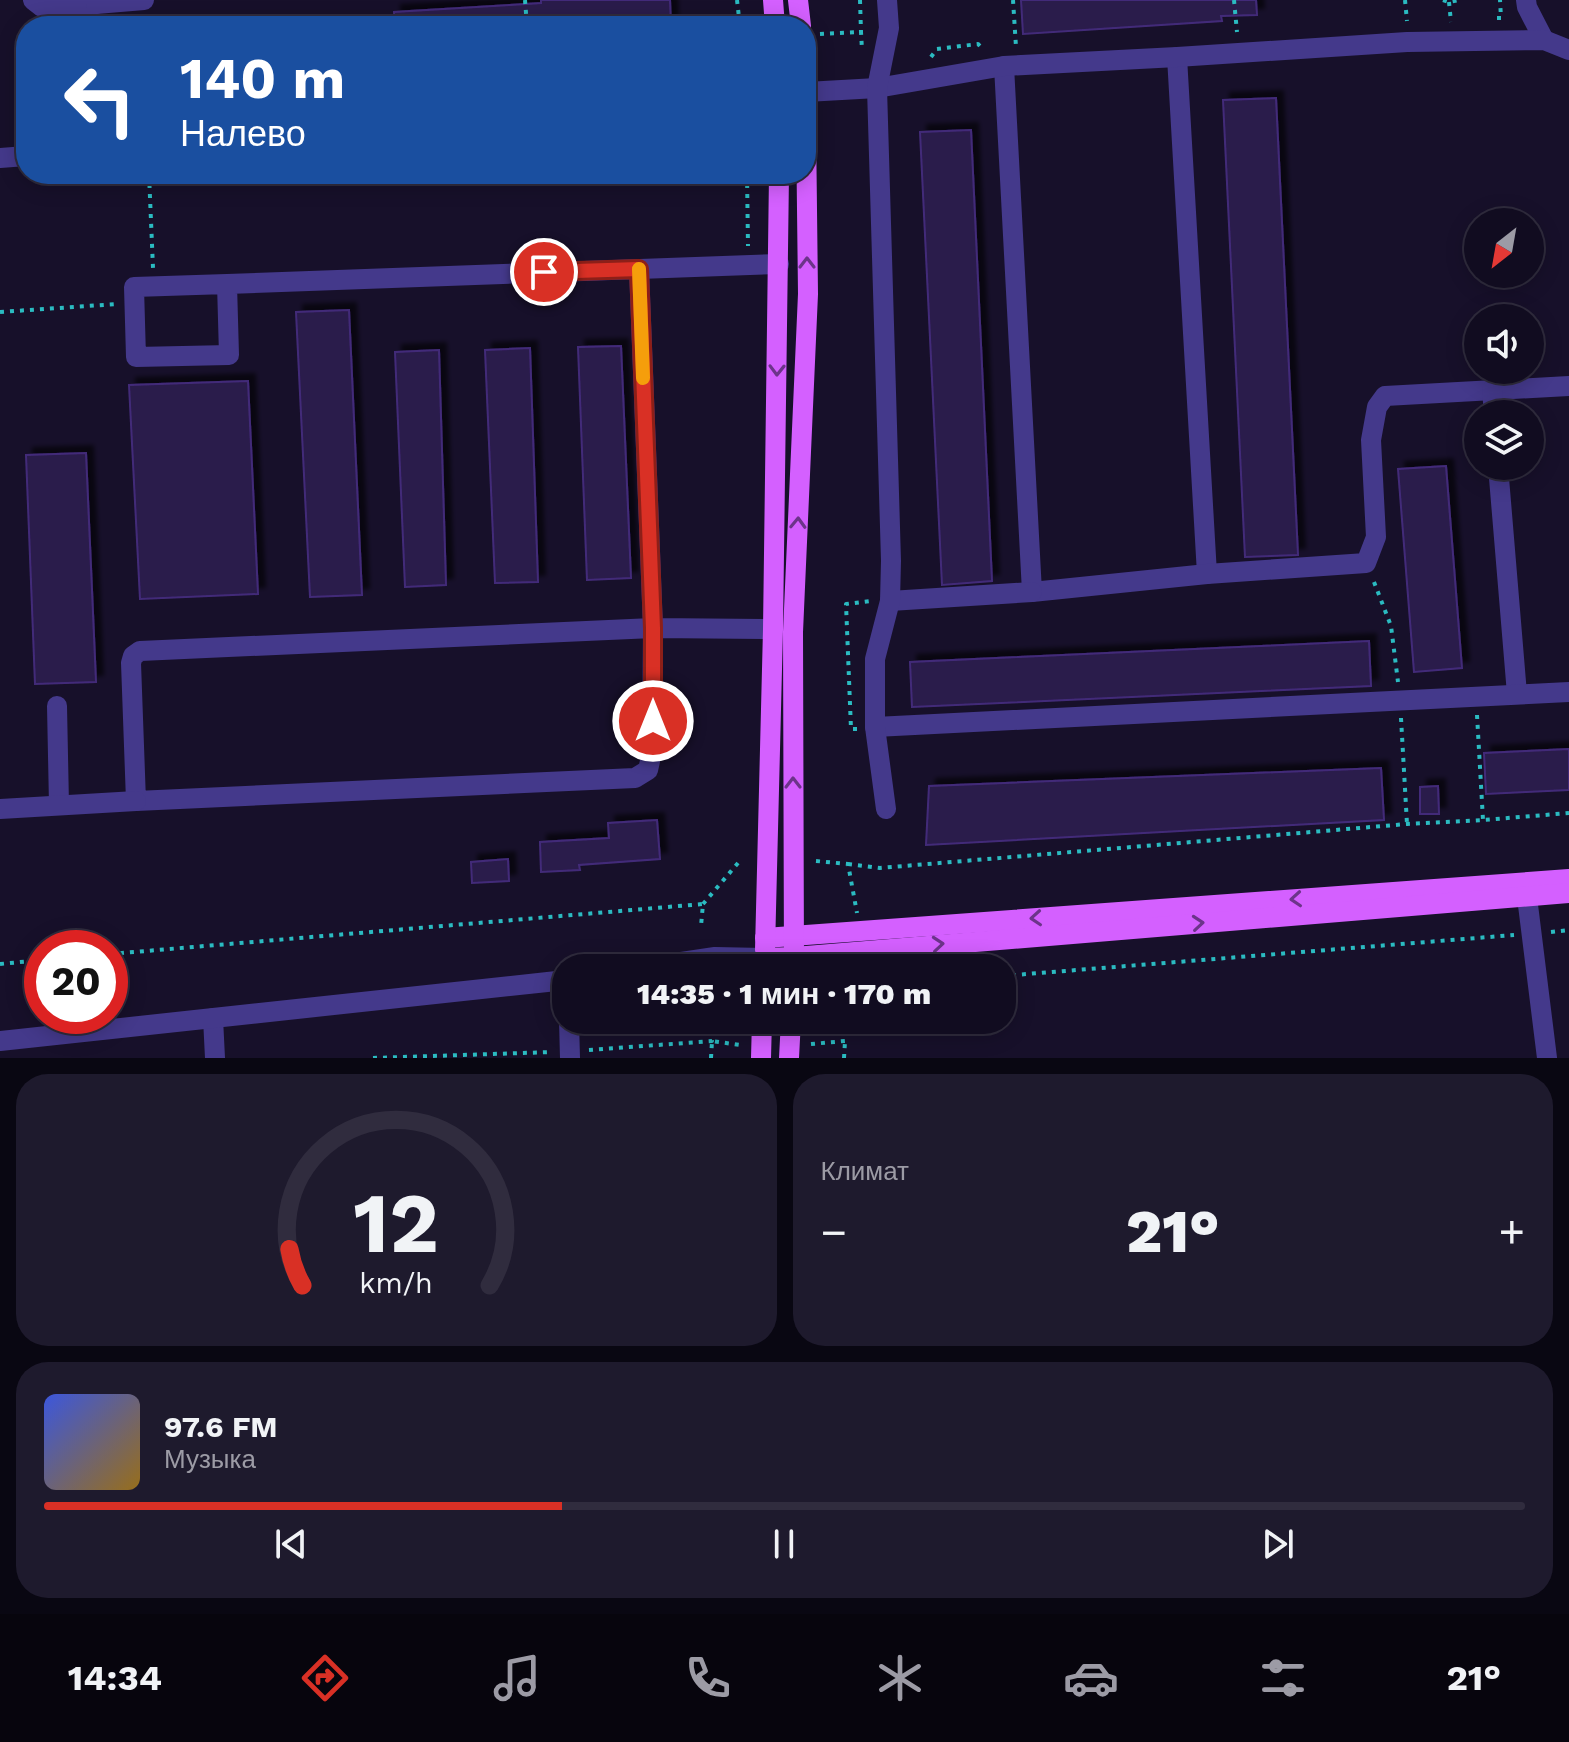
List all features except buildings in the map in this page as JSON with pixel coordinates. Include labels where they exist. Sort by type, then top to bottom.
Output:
[{"type":"main road","points":[[765,954],[779,184]]},
{"type":"main road","points":[[794,954],[793,632],[808,294],[807,184]]},
{"type":"main road","points":[[794,954],[1569,879]]},
{"type":"main road","points":[[794,954],[1569,893]]},
{"type":"main road","points":[[761,1058],[762,1034]]},
{"type":"main road","points":[[789,1058],[790,1034]]},
{"type":"street","points":[[33,0],[42,7],[144,0]]},
{"type":"street","points":[[886,809],[875,727],[875,659],[890,601],[891,561],[877,88],[889,28],[887,0]]},
{"type":"street","points":[[1526,0],[1544,40]]},
{"type":"street","points":[[816,91],[877,88],[1003,56],[1177,57],[1407,42],[1544,40],[1569,50]]},
{"type":"street","points":[[1003,56],[1032,592]]},
{"type":"street","points":[[1177,57],[1207,574]]},
{"type":"street","points":[[227,284],[229,355],[136,357],[134,287],[779,264]]},
{"type":"street","points":[[0,809],[635,778],[648,770],[652,752],[653,628],[639,269]]},
{"type":"street","points":[[890,601],[1366,563],[1376,537],[1371,440],[1377,407],[1385,396],[1569,386]]},
{"type":"street","points":[[1492,390],[1493,400]]},
{"type":"street","points":[[1499,480],[1517,694]]},
{"type":"street","points":[[136,801],[131,663],[133,656],[140,651],[653,628],[773,629]]},
{"type":"street","points":[[875,727],[1569,692]]},
{"type":"street","points":[[57,706],[59,805]]},
{"type":"street","points":[[1527,897],[1547,1058]]},
{"type":"street","points":[[2,1047],[213,1018],[552,982]]},
{"type":"street","points":[[213,1018],[215,1058]]},
{"type":"street","points":[[569,1034],[570,1058]]},
{"type":"path","points":[[860,0],[861,32]]},
{"type":"path","points":[[929,60],[937,49],[978,44],[1003,56],[1013,0]]},
{"type":"path","points":[[1234,0],[1237,35]]},
{"type":"path","points":[[1405,0],[1408,24]]},
{"type":"path","points":[[1443,0],[1459,0]]},
{"type":"path","points":[[1449,2],[1451,22]]},
{"type":"path","points":[[149,184],[153,286]]},
{"type":"path","points":[[747,184],[748,265]]},
{"type":"path","points":[[0,312],[135,303]]},
{"type":"path","points":[[1476,697],[1483,820]]},
{"type":"path","points":[[816,861],[880,868],[1569,813]]},
{"type":"path","points":[[701,926],[703,904],[738,863]]},
{"type":"path","points":[[848,864],[857,914]]},
{"type":"path","points":[[128,952],[703,904]]},
{"type":"path","points":[[1016,975],[1569,930]]},
{"type":"path","points":[[0,964],[24,962]]},
{"type":"path","points":[[844,1058],[847,1034]]},
{"type":"path","points":[[711,1058],[712,1041],[742,1045]]},
{"type":"path","points":[[811,1044],[845,1041]]},
{"type":"slow traffic","points":[[639,269],[643,378]]},
{"type":"route","points":[[544,272],[639,269],[653,628],[653,721]]}]
